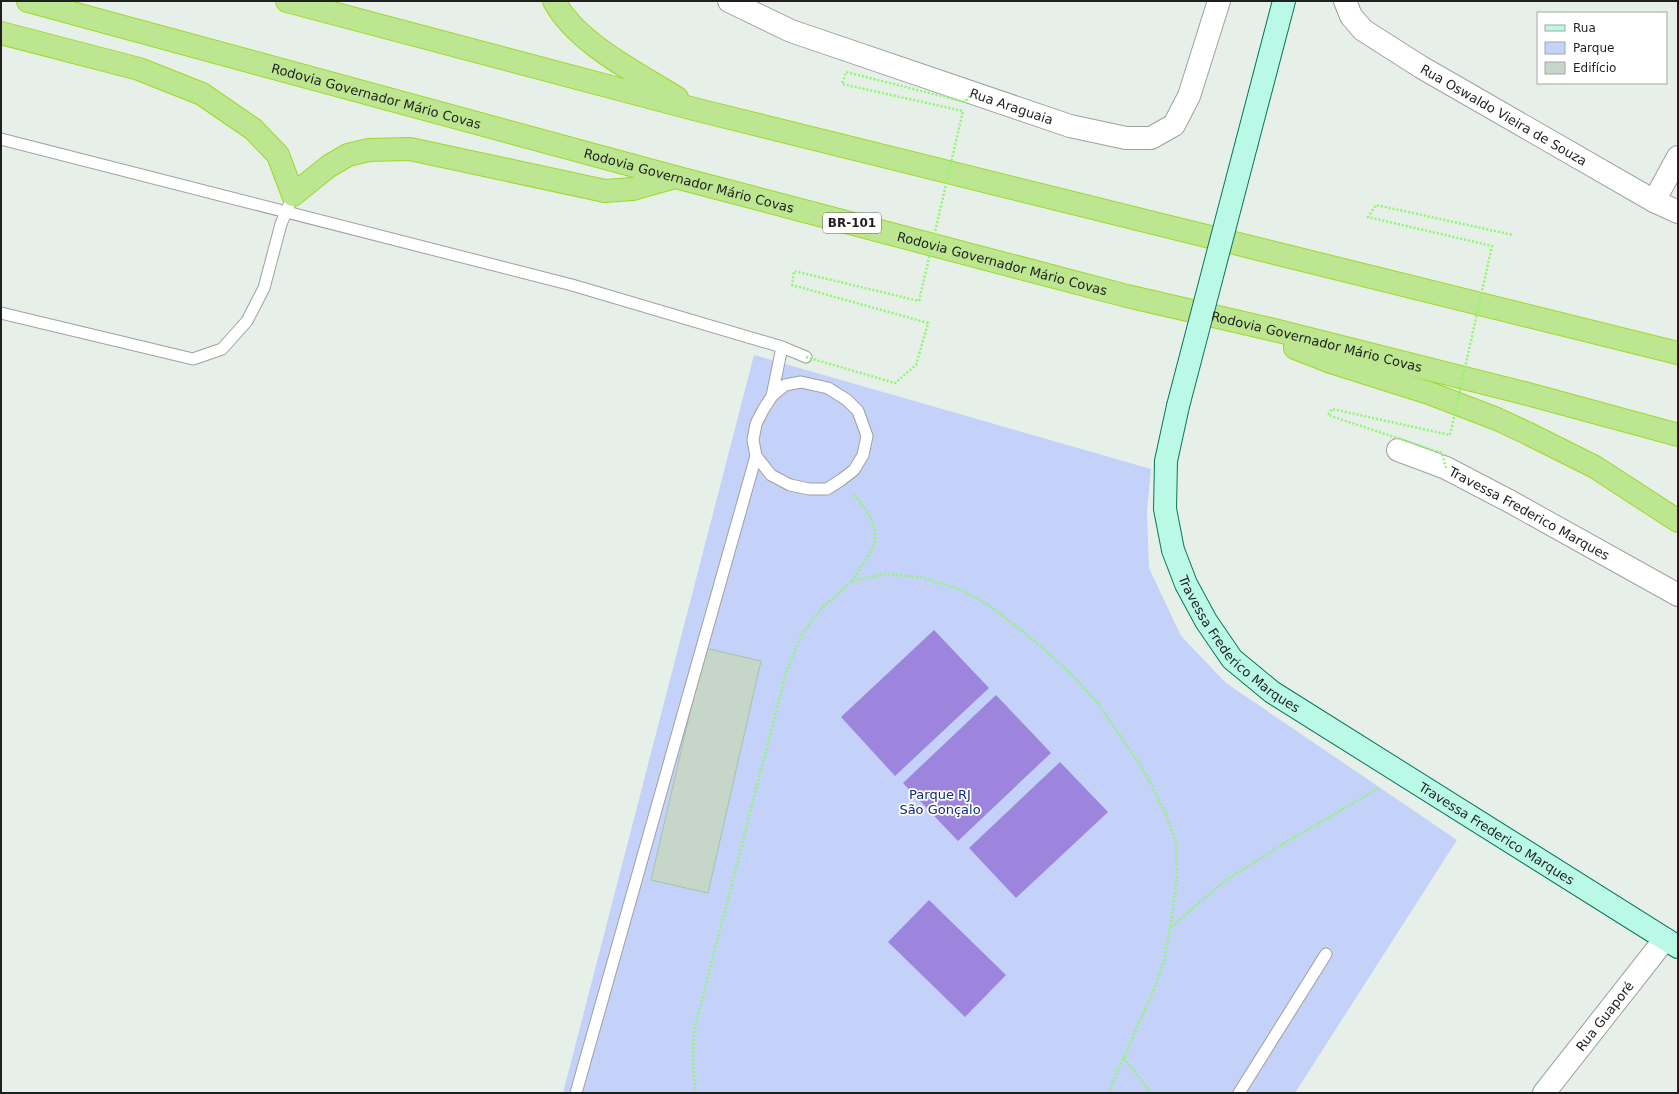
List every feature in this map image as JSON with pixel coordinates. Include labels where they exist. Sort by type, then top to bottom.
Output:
[{"type":"highway","name":"Rodovia Governador Mário Covas","points":[[28,1],[675,177],[1127,296],[1270,329],[1524,393],[1678,436]]},
{"type":"highway","points":[[287,1],[694,109],[1678,353]]},
{"type":"highway","points":[[554,1],[559,10],[582,37],[694,109]]},
{"type":"highway","points":[[1,33],[138,69],[202,94],[253,129],[278,155],[289,203],[329,166],[348,156],[369,150],[410,149],[606,191],[633,188],[675,177]]},
{"type":"highway","points":[[1270,329],[1297,349],[1429,393],[1527,433],[1595,467],[1678,521]]},
{"type":"main road","name":"Travessa Frederico Marques","points":[[1284,1],[1178,406],[1166,461],[1165,510],[1173,550],[1186,584],[1206,621],[1232,659],[1272,692],[1672,943]]},
{"type":"street","name":"Rua Araguaia","points":[[729,1],[791,31],[1070,126],[1126,138],[1151,138],[1174,125],[1189,96],[1219,1]]},
{"type":"street","name":"Rua Oswaldo Vieira de Souza","points":[[1345,1],[1351,16],[1363,30],[1421,67],[1654,201],[1678,212]]},
{"type":"street","points":[[1654,201],[1678,157]]},
{"type":"street","name":"Travessa Frederico Marques","points":[[1398,450],[1446,468],[1511,502],[1678,595]]},
{"type":"street","name":"Rua Guaporé","points":[[1544,1093],[1672,943]]},
{"type":"lane","points":[[1,139],[289,203],[782,347],[806,357]]},
{"type":"lane","points":[[1,313],[193,359],[222,350],[246,321],[264,288],[281,224],[289,203]]},
{"type":"lane","points":[[576,1093],[756,456],[753,440],[756,424],[772,396],[782,347]]},
{"type":"lane","points":[[756,456],[771,475],[790,485],[809,489],[826,488],[841,480],[854,470],[863,455],[867,436],[858,411],[847,400],[828,388],[801,382],[785,385],[772,396]]},
{"type":"lane","points":[[1239,1093],[1326,954]]},
{"type":"path","points":[[806,357],[895,383],[916,365],[928,323],[792,285],[794,271],[919,301],[963,110],[842,84],[846,72],[965,102],[972,93]]},
{"type":"path","points":[[1446,468],[1442,453],[1328,416],[1332,409],[1450,435],[1492,246],[1368,217],[1376,205],[1513,235]]},
{"type":"path","points":[[695,1093],[693,1060],[694,1031],[787,669],[803,632],[823,607],[852,581],[874,542],[873,525],[864,505],[841,480]]},
{"type":"path","points":[[852,581],[885,574],[920,577],[959,589],[989,606],[1042,648],[1071,674],[1097,702],[1143,769],[1163,808],[1176,841],[1177,880],[1164,961],[1154,989],[1108,1093]]},
{"type":"path","points":[[1170,927],[1225,881],[1278,847],[1402,774]]},
{"type":"path","points":[[1124,1058],[1151,1093]]},
{"type":"green space","name":"Parque RJ São Gonçalo","points":[[754,355],[1151,469],[1147,512],[1149,568],[1181,636],[1226,683],[1457,840],[1295,1093],[563,1093]]},
{"type":"green space","points":[[934,630],[989,688],[895,776],[841,717]]},
{"type":"green space","points":[[996,695],[1051,753],[958,841],[903,783]]},
{"type":"green space","points":[[1060,762],[1108,812],[1016,898],[969,848]]},
{"type":"green space","points":[[929,900],[1006,975],[965,1017],[888,942]]},
{"type":"building","points":[[705,648],[761,661],[708,893],[651,880]]}]
